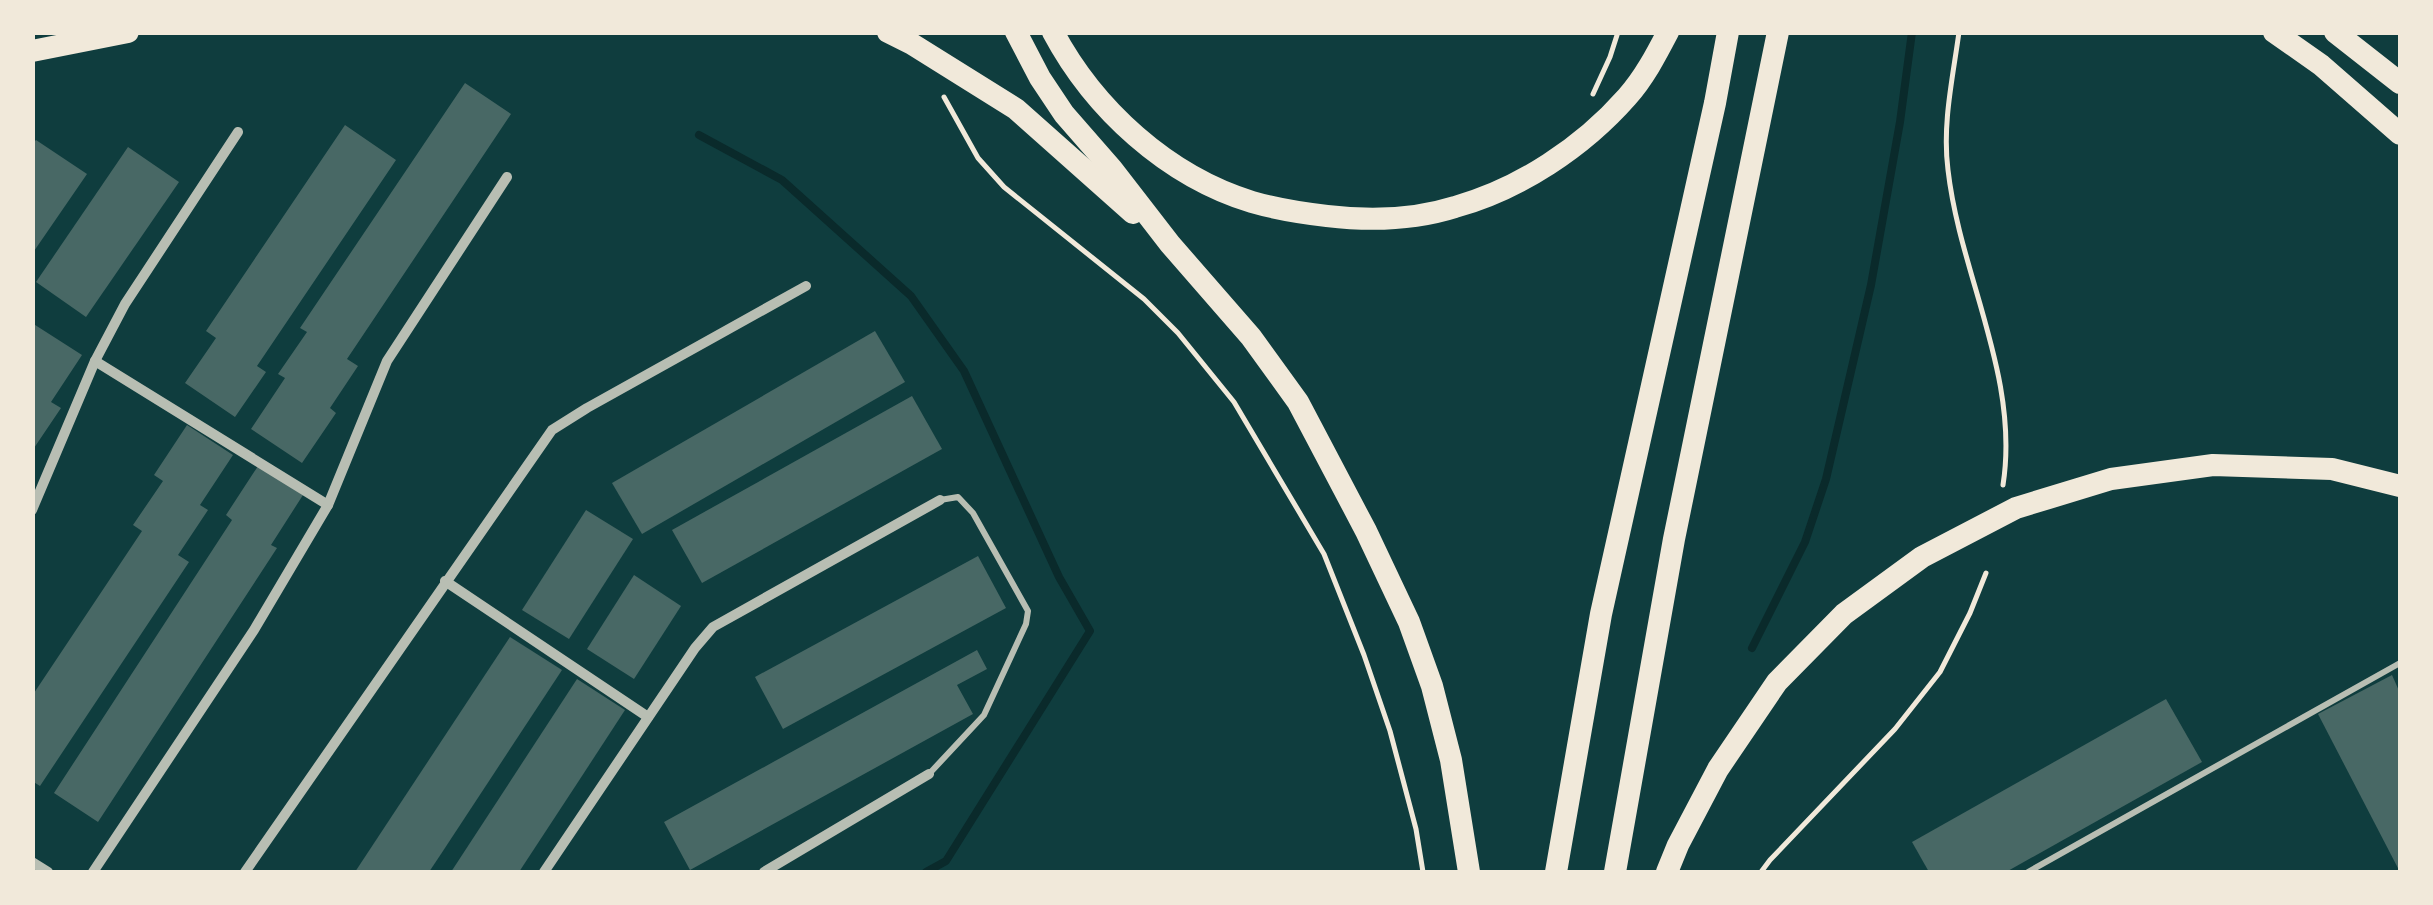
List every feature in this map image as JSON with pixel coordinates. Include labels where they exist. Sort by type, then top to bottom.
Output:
[{"type":"highway","points":[[32,51],[128,32]]},
{"type":"highway","points":[[888,32],[1016,109],[1170,244]]},
{"type":"highway","points":[[1016,32],[1064,114],[1251,337],[1298,402],[1409,622],[1432,686],[1451,760],[1469,872]]},
{"type":"highway","points":[[1053,32],[1078,74],[1101,102],[1144,144],[1173,164],[1208,185],[1250,202],[1351,219],[1400,218],[1455,208],[1557,159],[1628,96],[1668,32]]},
{"type":"highway","points":[[1556,872],[1601,614],[1728,32]]},
{"type":"highway","points":[[1615,872],[1674,540],[1778,32]]},
{"type":"highway","points":[[2274,32],[2321,65],[2400,134]]},
{"type":"highway","points":[[2335,32],[2400,83]]},
{"type":"highway","points":[[1666,872],[1718,769],[1777,682],[1844,614],[1922,557],[2016,508],[2111,479],[2213,465],[2332,468],[2400,486]]},
{"type":"street","points":[[32,510],[125,304],[238,132]]},
{"type":"street","points":[[93,872],[254,630],[328,505],[387,361],[507,178]]},
{"type":"street","points":[[245,872],[552,430],[806,286]]},
{"type":"street","points":[[96,361],[328,505]]},
{"type":"street","points":[[544,872],[712,627],[940,500]]},
{"type":"street","points":[[445,581],[648,718]]},
{"type":"street","points":[[764,872],[929,774]]},
{"type":"street","points":[[32,862],[48,872]]},
{"type":"lane","points":[[929,774],[984,716],[1028,612],[974,513],[958,497],[940,500]]},
{"type":"lane","points":[[2028,872],[2400,663]]},
{"type":"path","points":[[1959,32],[1946,138],[1948,168],[1955,212],[1998,372],[2007,459],[2003,485]]},
{"type":"path","points":[[944,97],[978,158],[1004,187],[1144,298],[1234,402],[1324,554],[1390,731],[1423,872]]},
{"type":"path","points":[[1761,872],[1895,730],[1940,672],[1986,573]]},
{"type":"building","points":[[465,83],[511,114],[347,359],[358,366],[330,408],[336,413],[302,463],[251,429],[285,378],[278,374],[307,332],[300,328]]},
{"type":"building","points":[[345,125],[396,160],[257,366],[266,372],[235,417],[185,383],[216,338],[206,331]]},
{"type":"building","points":[[36,140],[87,174],[32,254],[32,144]]},
{"type":"building","points":[[128,147],[179,182],[86,317],[36,282]]},
{"type":"building","points":[[32,323],[82,355],[51,402],[61,408],[32,451]]},
{"type":"building","points":[[875,331],[905,382],[642,534],[612,483]]},
{"type":"building","points":[[912,396],[942,449],[702,583],[672,530]]},
{"type":"building","points":[[187,425],[233,455],[200,505],[208,510],[178,555],[189,562],[40,786],[32,781],[32,696],[142,531],[133,525],[163,481],[154,475]]},
{"type":"building","points":[[258,466],[303,495],[271,545],[277,548],[98,822],[54,793],[232,520],[226,515]]},
{"type":"building","points":[[586,510],[633,539],[569,639],[522,610]]},
{"type":"building","points":[[978,556],[1006,608],[783,729],[755,677]]},
{"type":"building","points":[[634,575],[681,606],[634,679],[587,649]]},
{"type":"building","points":[[510,637],[562,670],[441,854],[429,872],[355,872]]},
{"type":"building","points":[[977,650],[987,669],[957,685],[973,714],[690,870],[664,822]]},
{"type":"building","points":[[2392,675],[2400,693],[2400,872],[2318,714]]},
{"type":"building","points":[[577,679],[625,710],[580,779],[519,872],[451,872]]},
{"type":"building","points":[[2166,699],[2202,762],[2006,872],[1929,872],[1912,842]]},
{"type":"waterway","points":[[1752,648],[1805,542],[1826,479],[1871,285],[1912,32]]},
{"type":"waterway","points":[[699,135],[782,180],[911,296],[964,371],[1059,577],[1090,631],[946,861],[926,872]]}]
